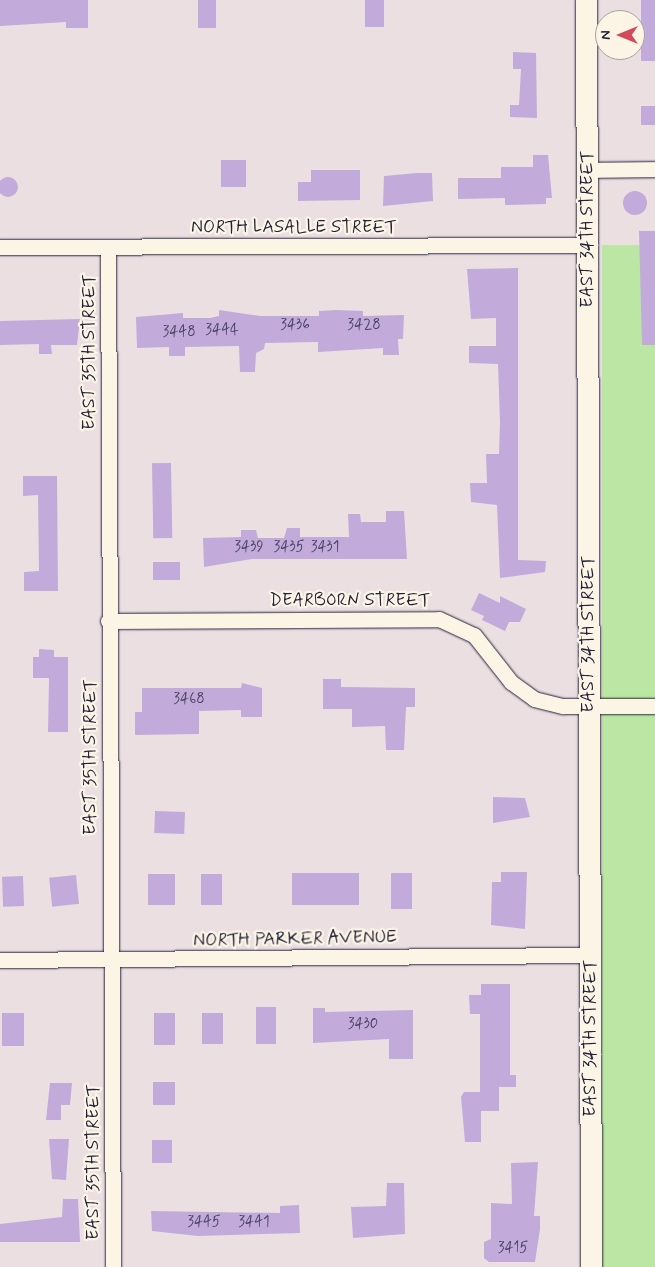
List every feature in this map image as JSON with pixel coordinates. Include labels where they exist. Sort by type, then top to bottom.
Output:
[{"type":"main road","name":"EAST 34TH STREET","points":[[586,0],[591,1267]]},
{"type":"street","points":[[587,170],[655,169]]},
{"type":"street","name":"NORTH LASALLE STREET","points":[[0,247],[587,245]]},
{"type":"street","name":"EAST 35TH STREET","points":[[108,247],[108,621],[113,1267]]},
{"type":"street","name":"DEARBORN STREET","points":[[108,621],[439,619],[474,635],[511,682],[528,696],[556,706],[655,706]]},
{"type":"street","name":"NORTH PARKER AVENUE","points":[[0,960],[590,955]]},
{"type":"green space","points":[[602,245],[655,245],[655,1267],[602,1267]]},
{"type":"building","points":[[0,0],[88,0],[88,28],[66,28],[66,22],[0,26]]},
{"type":"building","points":[[198,0],[216,0],[216,28],[198,28]]},
{"type":"building","points":[[365,0],[384,0],[384,27],[365,27]]},
{"type":"building","points":[[641,0],[655,0],[655,61],[641,61],[645,60],[645,10],[641,10]]},
{"type":"building","points":[[513,52],[536,53],[537,118],[510,117],[510,105],[519,105],[521,69],[513,69]]},
{"type":"building","points":[[641,106],[655,106],[655,125],[641,125]]},
{"type":"building","points":[[533,155],[548,155],[552,198],[546,198],[546,204],[505,205],[505,198],[458,199],[458,178],[501,178],[501,167],[533,167]]},
{"type":"building","points":[[221,160],[246,160],[246,187],[221,187]]},
{"type":"building","points":[[311,170],[360,170],[360,200],[298,201],[298,182],[311,182]]},
{"type":"building","points":[[432,173],[433,201],[383,206],[384,176]]},
{"type":"building","points":[[4,177],[12,177],[18,183],[18,191],[12,197],[4,197],[-2,191],[-2,183]]},
{"type":"building","points":[[635,191],[643,195],[647,203],[643,211],[635,215],[627,211],[623,203],[627,195]]},
{"type":"building","points":[[639,231],[655,231],[655,345],[642,345]]},
{"type":"building","points":[[518,268],[518,560],[546,561],[545,572],[500,578],[497,505],[471,502],[470,483],[487,483],[486,454],[499,454],[498,364],[469,363],[469,346],[496,346],[496,318],[471,319],[467,269]]},
{"type":"building","points":[[219,310],[260,316],[319,316],[319,311],[337,310],[363,311],[363,316],[404,315],[403,339],[398,339],[399,355],[383,355],[383,348],[318,352],[318,342],[265,343],[264,349],[256,353],[255,372],[240,372],[239,346],[185,347],[185,356],[169,356],[169,347],[137,348],[136,317],[183,313],[183,318],[210,318],[219,316]]},
{"type":"building","points":[[80,319],[77,345],[51,345],[52,354],[39,354],[39,344],[0,345],[0,321]]},
{"type":"building","points":[[152,463],[171,463],[172,538],[153,538]]},
{"type":"building","points":[[23,476],[57,476],[58,591],[24,591],[24,572],[39,571],[38,495],[23,496]]},
{"type":"building","points":[[386,511],[404,511],[407,559],[252,559],[204,567],[203,538],[241,537],[241,530],[256,530],[258,538],[284,538],[287,528],[300,528],[300,537],[349,537],[348,514],[360,514],[361,522],[386,522]]},
{"type":"building","points":[[153,562],[180,562],[180,580],[153,580]]},
{"type":"building","points":[[479,593],[500,603],[500,596],[526,609],[520,622],[509,622],[505,631],[482,620],[484,616],[471,610]]},
{"type":"building","points":[[39,649],[54,650],[54,657],[68,657],[68,732],[48,732],[49,678],[33,678],[33,657],[39,657]]},
{"type":"building","points":[[323,679],[341,679],[341,687],[415,688],[415,707],[406,707],[404,750],[386,750],[385,726],[352,727],[352,709],[323,709]]},
{"type":"building","points":[[242,683],[262,688],[262,717],[241,717],[241,710],[199,711],[199,734],[135,735],[135,712],[142,712],[142,688],[241,688]]},
{"type":"building","points":[[493,797],[525,798],[530,817],[493,823]]},
{"type":"building","points":[[155,811],[185,812],[184,834],[154,833]]},
{"type":"building","points":[[501,872],[527,872],[525,929],[491,925],[492,882],[501,882]]},
{"type":"building","points":[[292,873],[359,873],[359,905],[292,905]]},
{"type":"building","points":[[391,873],[412,873],[412,909],[391,909]]},
{"type":"building","points":[[148,874],[175,874],[175,905],[148,905]]},
{"type":"building","points":[[201,874],[222,874],[222,905],[201,905]]},
{"type":"building","points":[[76,875],[79,904],[52,907],[49,878]]},
{"type":"building","points":[[23,876],[24,906],[3,907],[2,877]]},
{"type":"building","points":[[481,984],[510,984],[510,1075],[516,1075],[516,1087],[499,1087],[499,1111],[481,1111],[481,1142],[465,1142],[461,1097],[464,1092],[480,1092],[480,1014],[470,1014],[469,995],[481,995]]},
{"type":"building","points":[[256,1007],[276,1007],[276,1044],[256,1044]]},
{"type":"building","points":[[313,1008],[325,1008],[325,1012],[413,1010],[413,1059],[389,1059],[389,1039],[313,1043]]},
{"type":"building","points":[[2,1013],[24,1013],[24,1046],[2,1046]]},
{"type":"building","points":[[154,1013],[175,1013],[175,1045],[154,1045]]},
{"type":"building","points":[[202,1013],[223,1013],[223,1044],[202,1044]]},
{"type":"building","points":[[153,1082],[175,1082],[175,1105],[153,1105]]},
{"type":"building","points":[[50,1083],[72,1083],[70,1105],[61,1105],[61,1120],[46,1120]]},
{"type":"building","points":[[49,1139],[69,1139],[66,1180],[52,1179]]},
{"type":"building","points":[[152,1140],[172,1140],[172,1163],[152,1163]]},
{"type":"building","points":[[538,1162],[534,1216],[540,1216],[540,1229],[535,1262],[489,1262],[484,1258],[484,1242],[491,1239],[491,1203],[512,1204],[511,1163]]},
{"type":"building","points":[[387,1183],[404,1183],[405,1234],[353,1238],[351,1207],[386,1206]]},
{"type":"building","points":[[63,1199],[78,1199],[80,1242],[0,1242],[0,1224],[62,1217]]},
{"type":"building","points":[[299,1205],[300,1233],[198,1236],[152,1231],[151,1211],[280,1213],[280,1206]]}]
